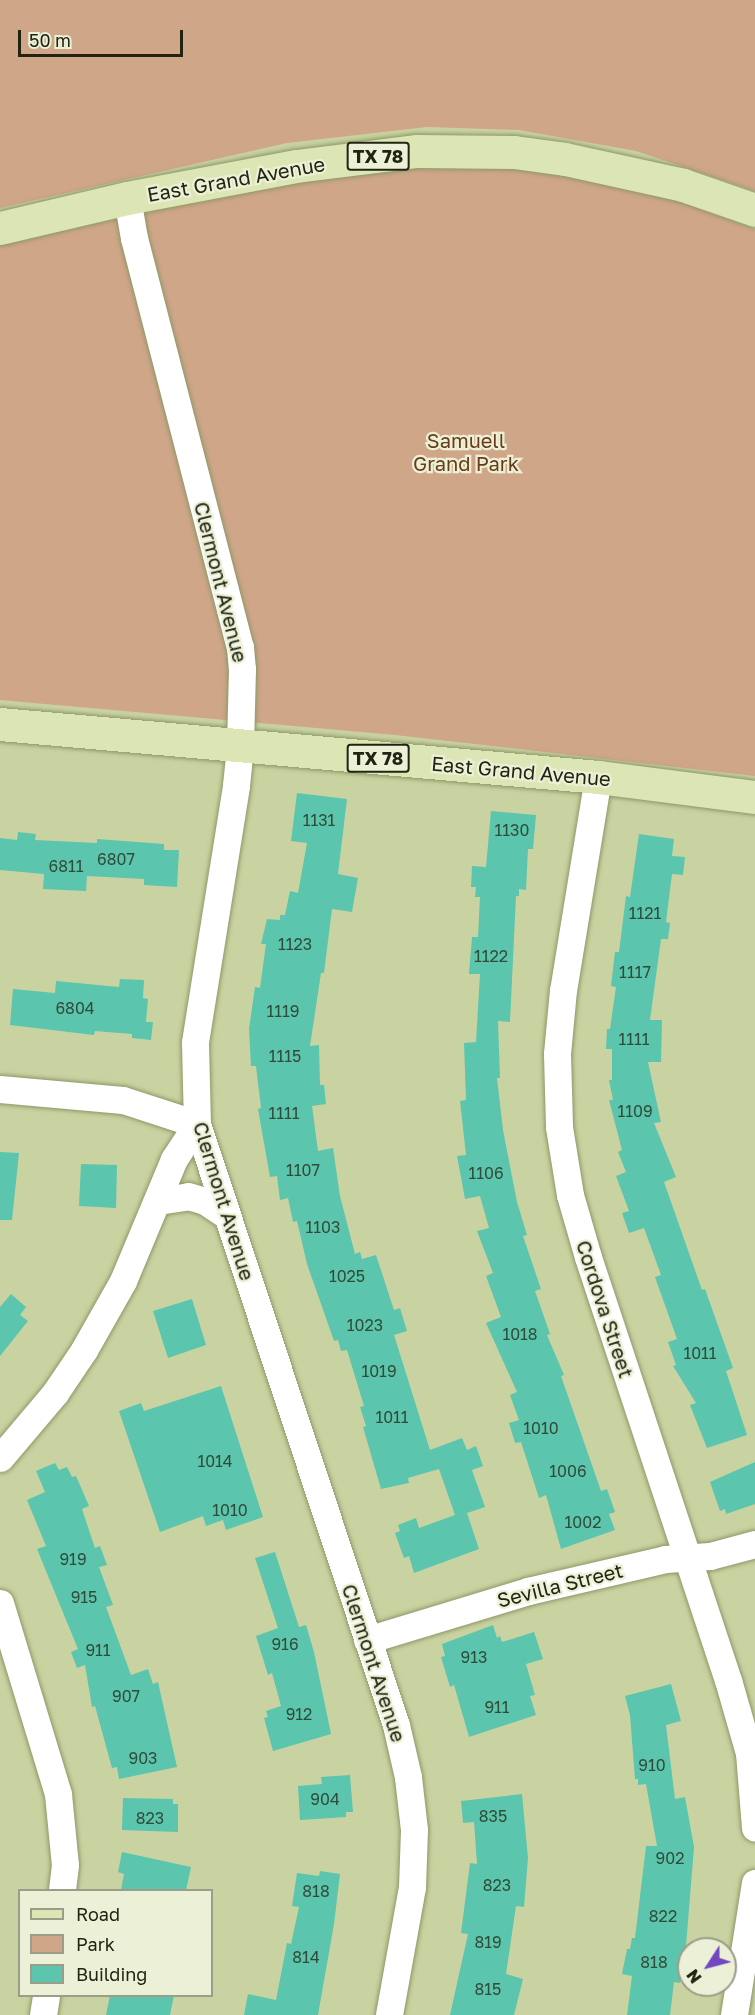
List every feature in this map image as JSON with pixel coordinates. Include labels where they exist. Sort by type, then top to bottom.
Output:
[{"type":"main road","name":"East Grand Avenue","points":[[0,228],[127,198],[296,166],[417,151],[514,152],[613,168],[683,185],[755,210]]},
{"type":"main road","name":"East Grand Avenue","points":[[0,724],[598,777],[755,797]]},
{"type":"street","name":"Clermont Avenue","points":[[127,198],[134,238],[240,647],[242,669],[240,747],[195,1043],[197,1124],[396,1725],[408,1777],[414,1830],[412,1887],[388,2015]]},
{"type":"street","name":"Cordova Street","points":[[598,777],[563,990],[557,1054],[559,1126],[570,1195],[588,1257],[749,1754],[755,1828]]},
{"type":"street","points":[[0,1089],[123,1100],[197,1124],[174,1159],[123,1281],[84,1350],[9,1438],[0,1458]]},
{"type":"street","points":[[158,1201],[188,1196],[205,1201],[227,1216]]},
{"type":"street","name":"Sevilla Street","points":[[367,1640],[528,1591],[665,1560],[710,1556],[755,1544]]},
{"type":"street","points":[[0,1603],[58,1794],[65,1865],[62,1889]]},
{"type":"street","points":[[734,2015],[755,1883]]},
{"type":"street","points":[[43,2015],[46,1997]]},
{"type":"green space","points":[[0,0],[755,0],[755,191],[636,151],[519,130],[427,127],[287,143],[0,208]]},
{"type":"green space","name":"Samuell Grand Park","points":[[524,166],[652,191],[755,229],[755,776],[395,735],[0,700],[0,245],[342,168]]},
{"type":"building","points":[[297,793],[347,799],[338,874],[358,878],[352,912],[332,909],[324,973],[321,973],[310,1046],[319,1045],[320,1085],[324,1085],[326,1104],[312,1106],[318,1151],[333,1148],[340,1196],[355,1254],[360,1252],[362,1259],[376,1255],[394,1310],[400,1308],[407,1331],[394,1335],[430,1450],[462,1438],[467,1450],[476,1446],[483,1466],[472,1470],[485,1507],[467,1513],[479,1549],[414,1573],[409,1556],[404,1558],[395,1533],[400,1531],[398,1525],[416,1518],[419,1528],[455,1515],[439,1469],[408,1478],[409,1483],[381,1489],[363,1427],[366,1426],[360,1407],[364,1406],[347,1350],[341,1351],[338,1340],[334,1341],[307,1264],[297,1221],[293,1222],[288,1198],[280,1200],[277,1176],[270,1177],[258,1109],[261,1108],[256,1066],[251,1066],[249,1029],[255,987],[260,988],[266,944],[261,944],[267,919],[280,920],[280,915],[285,915],[290,891],[298,893],[307,843],[291,841]]},
{"type":"building","points":[[491,811],[536,815],[533,849],[528,849],[526,890],[519,889],[519,896],[516,896],[510,1022],[498,1021],[500,1078],[497,1078],[503,1130],[517,1202],[527,1235],[523,1236],[541,1289],[535,1291],[550,1334],[547,1335],[564,1375],[561,1376],[601,1491],[607,1489],[615,1512],[609,1514],[615,1530],[561,1549],[546,1495],[539,1498],[521,1442],[515,1443],[509,1423],[519,1420],[510,1395],[517,1392],[486,1323],[501,1317],[486,1276],[493,1273],[477,1231],[489,1228],[480,1196],[465,1199],[457,1156],[466,1155],[460,1101],[466,1100],[464,1043],[476,1042],[480,974],[469,974],[472,937],[478,937],[480,897],[475,897],[476,887],[471,887],[472,866],[486,867]]},
{"type":"building","points":[[18,832],[36,834],[35,840],[97,843],[97,839],[164,844],[164,850],[179,850],[177,887],[144,885],[144,879],[87,876],[86,891],[43,889],[44,874],[0,870],[0,838],[17,840]]},
{"type":"building","points":[[639,834],[674,839],[672,856],[685,857],[683,875],[672,874],[666,922],[670,923],[668,939],[661,939],[650,1020],[662,1020],[661,1062],[648,1062],[661,1122],[654,1123],[676,1177],[664,1182],[702,1290],[705,1289],[733,1368],[726,1371],[747,1435],[707,1448],[690,1405],[696,1403],[673,1366],[676,1365],[668,1342],[677,1339],[655,1277],[661,1275],[644,1228],[629,1233],[622,1213],[629,1211],[616,1176],[626,1172],[618,1152],[622,1150],[609,1100],[613,1100],[609,1080],[612,1080],[612,1049],[606,1049],[607,1029],[610,1029],[616,987],[611,986],[615,952],[619,952],[626,896],[630,897]]},
{"type":"building","points":[[120,979],[144,980],[143,998],[148,999],[146,1022],[153,1022],[151,1040],[132,1038],[132,1034],[95,1031],[94,1035],[10,1025],[13,989],[55,993],[56,981],[119,987]]},
{"type":"building","points":[[0,1152],[19,1153],[12,1220],[0,1220]]},
{"type":"building","points":[[81,1164],[117,1165],[116,1208],[79,1206]]},
{"type":"building","points":[[11,1294],[26,1307],[20,1315],[28,1321],[0,1356],[0,1307]]},
{"type":"building","points":[[192,1299],[206,1345],[168,1358],[153,1311]]},
{"type":"building","points":[[221,1386],[263,1517],[226,1530],[223,1520],[206,1526],[203,1516],[160,1532],[119,1411],[141,1403],[144,1411]]},
{"type":"building","points":[[755,1462],[755,1504],[726,1514],[725,1509],[720,1511],[710,1482]]},
{"type":"building","points":[[55,1463],[59,1470],[67,1467],[72,1477],[76,1476],[89,1506],[82,1509],[95,1548],[100,1546],[107,1565],[99,1567],[113,1605],[106,1607],[131,1675],[148,1669],[153,1684],[158,1682],[177,1767],[119,1779],[117,1767],[112,1768],[95,1706],[92,1707],[85,1665],[77,1668],[71,1652],[78,1649],[37,1549],[46,1546],[27,1500],[45,1492],[36,1471]]},
{"type":"building","points":[[275,1552],[299,1627],[306,1625],[331,1734],[273,1751],[264,1718],[268,1717],[266,1711],[281,1706],[272,1673],[268,1675],[256,1636],[278,1628],[255,1558]]},
{"type":"building","points":[[493,1625],[497,1638],[500,1636],[502,1642],[534,1632],[543,1659],[526,1664],[535,1695],[530,1696],[536,1715],[469,1737],[454,1685],[450,1687],[441,1657],[445,1656],[442,1644]]},
{"type":"building","points":[[671,1684],[681,1721],[666,1725],[675,1799],[685,1797],[694,1847],[687,1937],[677,1937],[677,1982],[674,1982],[670,2015],[627,2015],[632,1976],[622,1974],[627,1949],[630,1949],[632,1938],[635,1938],[646,1846],[657,1846],[646,1784],[638,1785],[638,1779],[635,1779],[630,1715],[625,1696]]},
{"type":"building","points":[[350,1775],[353,1812],[346,1812],[346,1817],[300,1820],[298,1786],[322,1784],[321,1777]]},
{"type":"building","points":[[522,1794],[528,1858],[524,1907],[516,1906],[506,1974],[523,1979],[514,2015],[450,2015],[468,1934],[461,1933],[470,1863],[477,1864],[474,1822],[463,1823],[461,1801]]},
{"type":"building","points":[[123,1798],[173,1799],[173,1804],[178,1804],[178,1832],[122,1830]]},
{"type":"building","points":[[122,1852],[191,1867],[186,1889],[121,1889],[124,1874],[118,1872]]},
{"type":"building","points":[[320,1871],[340,1874],[318,2015],[244,2015],[248,1994],[276,2000],[287,1943],[291,1944],[299,1907],[292,1906],[297,1873],[319,1876]]},
{"type":"building","points":[[110,1997],[174,1997],[170,2015],[106,2015]]}]
